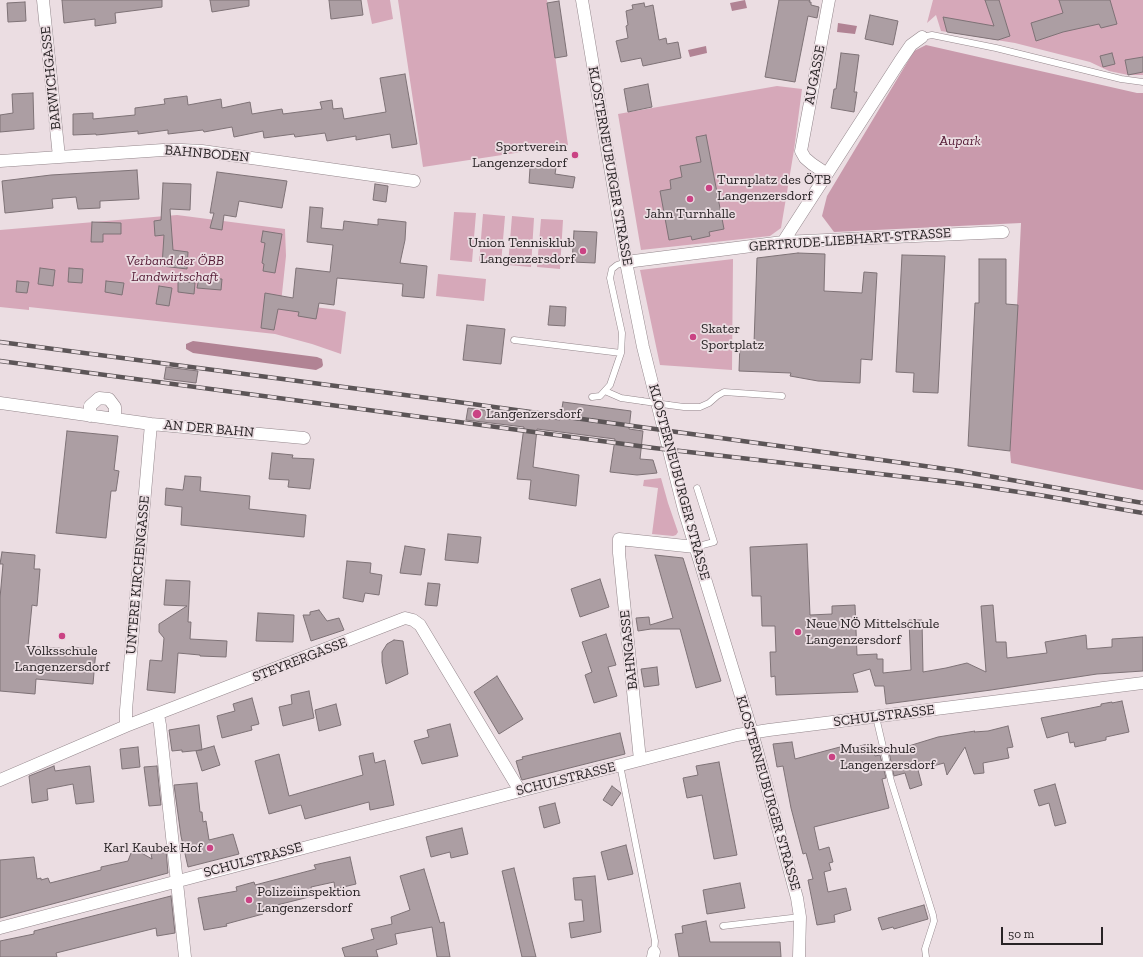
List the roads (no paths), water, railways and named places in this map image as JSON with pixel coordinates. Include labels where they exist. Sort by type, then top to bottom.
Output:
[{"type":"street","name":"BARWICHGASSE","points":[[43,0],[59,157]]},
{"type":"street","name":"KLOSTERNEUBURGER STRASSE","points":[[582,0],[626,262],[643,347],[684,510],[752,732],[797,898],[800,917],[799,957]]},
{"type":"street","name":"AUGASSE","points":[[827,174],[805,158],[801,151],[830,0]]},
{"type":"street","points":[[783,242],[900,61],[911,45],[922,37]]},
{"type":"street","name":"BAHNBODEN","points":[[0,161],[163,150],[202,151],[414,181]]},
{"type":"street","name":"GERTRUDE-LIEBHART-STRASSE","points":[[626,262],[783,242],[1003,232]]},
{"type":"street","points":[[90,416],[90,406],[99,398],[109,399],[115,407],[115,419]]},
{"type":"street","name":"AN DER BAHN","points":[[0,403],[151,424],[304,438]]},
{"type":"street","name":"UNTERE KIRCHENGASSE","points":[[126,726],[126,710],[151,424]]},
{"type":"street","name":"BAHNGASSE","points":[[640,760],[618,539],[695,547]]},
{"type":"street","name":"STEYRERGASSE","points":[[0,780],[126,726],[158,715],[405,618],[413,620],[420,626],[520,791]]},
{"type":"street","name":"SCHULSTRASSE","points":[[0,928],[176,880],[752,732],[1143,683]]},
{"type":"street","points":[[158,715],[185,957]]},
{"type":"lane","points":[[922,37],[932,35],[996,48],[1120,79],[1143,82]]},
{"type":"lane","points":[[592,397],[597,397],[606,391],[610,385],[621,353],[622,333],[610,278],[612,269],[617,264],[626,262]]},
{"type":"lane","points":[[514,340],[621,353]]},
{"type":"lane","points":[[606,391],[621,398],[684,407],[700,406],[709,403],[724,392],[782,396]]},
{"type":"lane","points":[[695,547],[714,542],[697,488]]},
{"type":"lane","points":[[876,717],[891,781],[933,915],[934,921],[925,949],[926,957]]},
{"type":"lane","points":[[620,766],[656,940],[654,954]]},
{"type":"lane","points":[[723,926],[800,917]]},
{"type":"railway","points":[[0,342],[443,400],[960,471],[1143,503]]},
{"type":"railway","points":[[0,361],[654,448],[958,483],[1143,513]]},
{"type":"place","name":"Sportverein Langenzersdorf","points":[[575,155]]},
{"type":"place","name":"Turnplatz des ÖTB Langenzersdorf","points":[[709,188]]},
{"type":"place","name":"Jahn Turnhalle","points":[[690,199]]},
{"type":"place","name":"Union Tennisklub Langenzersdorf","points":[[583,251]]},
{"type":"place","name":"Skater Sportplatz","points":[[693,337]]},
{"type":"place","name":"Langenzersdorf","points":[[477,414]]},
{"type":"place","name":"Neue NÖ Mittelschule Langenzersdorf","points":[[798,632]]},
{"type":"place","name":"Volksschule Langenzersdorf","points":[[62,636]]},
{"type":"place","name":"Musikschule Langenzersdorf","points":[[832,757]]},
{"type":"place","name":"Karl Kaubek Hof","points":[[210,848]]},
{"type":"place","name":"Polizeiinspektion Langenzersdorf","points":[[249,900]]},
{"type":"park label","name":"Aupark","points":[[960,141]]},
{"type":"park label","name":"Verband der ÖBB Landwirtschaft","points":[[175,270]]}]
